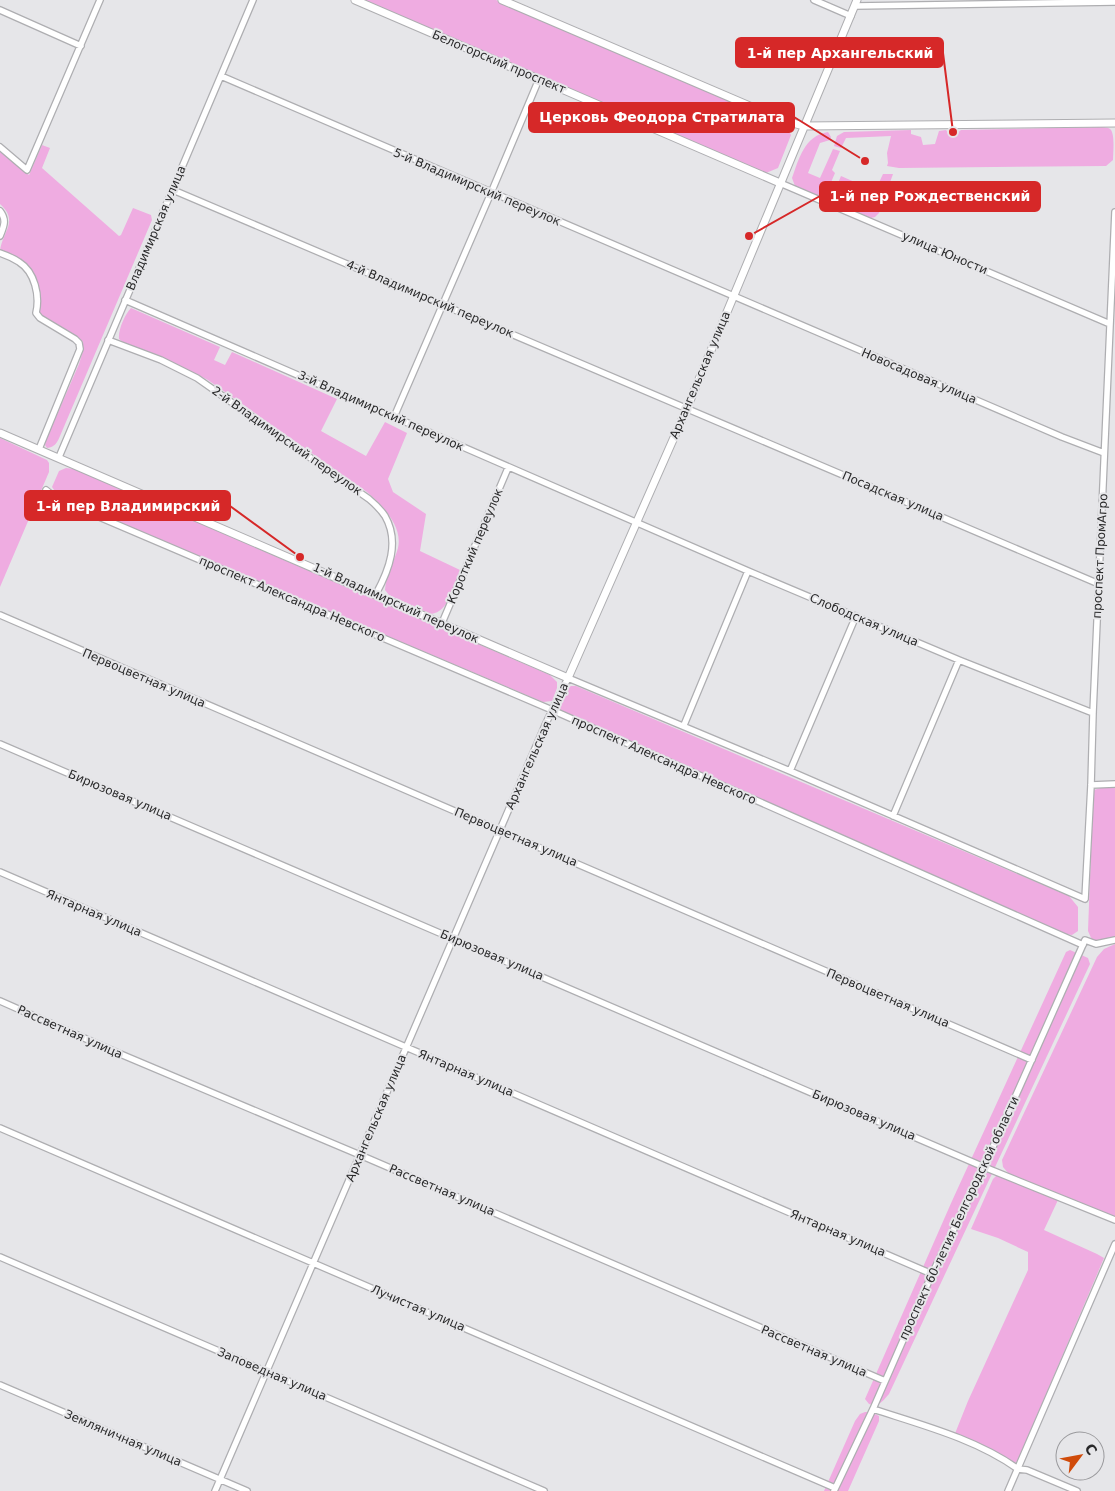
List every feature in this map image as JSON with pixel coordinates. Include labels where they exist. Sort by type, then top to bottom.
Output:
[{"type":"street","points":[[0,147],[27,170],[100,0]]},
{"type":"street","name":"Владимирская улица","points":[[59,457],[253,0]]},
{"type":"street","name":"Белогорский проспект","points":[[355,0],[780,183]]},
{"type":"street","points":[[502,0],[785,121],[804,126],[1115,123]]},
{"type":"street","points":[[814,0],[851,16]]},
{"type":"street","points":[[856,3],[1115,2]]},
{"type":"street","name":"Архангельская улица","points":[[215,1491],[552,710],[568,678],[687,408],[856,3]]},
{"type":"street","points":[[0,10],[81,46]]},
{"type":"street","name":"5-й Владимирский переулок","points":[[220,76],[734,297]]},
{"type":"street","points":[[394,416],[492,193],[539,79]]},
{"type":"street","name":"улица Юности","points":[[780,183],[1110,324]]},
{"type":"street","name":"4-й Владимирский переулок","points":[[173,190],[687,408]]},
{"type":"street","points":[[0,211],[4,216],[5,225],[0,236]]},
{"type":"street","name":"проспект ПромАгро","points":[[893,816],[1084,898],[1091,785],[1115,212]]},
{"type":"street","points":[[0,253],[20,262],[29,272],[38,296],[36,313],[40,318],[79,343],[80,349],[39,449]]},
{"type":"street","name":"Новосадовая улица","points":[[734,297],[1062,437],[1104,453]]},
{"type":"street","name":"3-й Владимирский переулок","points":[[125,300],[636,522]]},
{"type":"street","name":"2-й Владимирский переулок","points":[[108,340],[160,360],[196,378],[369,498],[384,514],[391,529],[393,545],[392,556],[383,582],[376,594]]},
{"type":"street","name":"Посадская улица","points":[[687,408],[1098,584]]},
{"type":"street","name":"1-й Владимирский переулок","points":[[0,432],[568,678]]},
{"type":"street","name":"Короткий переулок","points":[[442,623],[508,468]]},
{"type":"street","name":"проспект Александра Невского","points":[[46,490],[57,499],[552,710],[1083,944],[1085,940],[1096,944],[1115,940]]},
{"type":"street","name":"Слободская улица","points":[[636,522],[959,660],[1093,713]]},
{"type":"street","points":[[684,726],[748,571]]},
{"type":"street","name":"Первоцветная улица","points":[[0,615],[1032,1060]]},
{"type":"street","points":[[790,771],[856,616]]},
{"type":"street","points":[[568,678],[893,816],[959,660]]},
{"type":"street","name":"Бирюзовая улица","points":[[0,744],[984,1167],[1115,1220]]},
{"type":"street","points":[[1091,785],[1115,784]]},
{"type":"street","name":"Янтарная улица","points":[[0,872],[932,1274]]},
{"type":"street","name":"проспект 60-летия Белгородской области","points":[[835,1489],[873,1409],[932,1274],[984,1167],[1083,944]]},
{"type":"street","name":"Рассветная улица","points":[[0,1001],[118,1054],[360,1155],[885,1380]]},
{"type":"street","name":"Лучистая улица","points":[[0,1128],[835,1489]]},
{"type":"street","points":[[1008,1491],[1115,1244]]},
{"type":"street","name":"Заповедная улица","points":[[0,1257],[544,1491]]},
{"type":"street","name":"Земляничная улица","points":[[0,1385],[247,1491]]},
{"type":"street","points":[[873,1409],[935,1429],[980,1447],[1018,1469],[1027,1470],[1077,1491]]},
{"type":"shaded area","points":[[364,0],[496,0],[786,125],[791,135],[778,168],[766,173]]},
{"type":"shaded area","points":[[1099,127],[1110,129],[1113,136],[1113,160],[1106,166],[899,168],[887,166],[887,153],[891,136],[846,138],[841,148],[834,146],[837,136],[844,132],[911,130],[911,134],[921,137],[923,145],[935,144],[939,131],[946,130],[950,135],[956,134],[961,130]]},
{"type":"shaded area","points":[[828,132],[831,137],[830,140],[820,143],[808,173],[820,178],[833,149],[840,151],[832,170],[835,173],[826,194],[820,197],[795,186],[792,178],[800,156],[808,143],[820,134]]},
{"type":"shaded area","points":[[42,145],[50,148],[42,168],[119,236],[133,208],[151,215],[152,220],[57,443],[47,448],[45,445],[46,440],[79,364],[83,351],[83,342],[39,313],[40,295],[36,282],[18,258],[0,250],[9,221],[6,210],[0,204],[0,152],[29,175]]},
{"type":"shaded area","points":[[883,174],[893,174],[879,213],[875,217],[871,218],[835,203],[832,197],[841,176],[875,191]]},
{"type":"shaded area","points":[[131,308],[220,347],[214,360],[225,365],[232,352],[337,399],[321,431],[366,456],[385,422],[407,433],[388,479],[393,492],[426,514],[420,551],[460,570],[447,603],[437,612],[431,614],[389,595],[385,590],[386,584],[399,540],[394,524],[385,510],[367,492],[208,380],[170,361],[124,343],[119,339],[120,331],[124,318]]},
{"type":"shaded area","points":[[0,438],[47,460],[49,472],[0,587]]},
{"type":"shaded area","points":[[66,468],[74,469],[550,675],[557,682],[557,688],[552,701],[543,702],[60,498],[52,487],[59,471]]},
{"type":"shaded area","points":[[571,686],[576,686],[1069,896],[1078,907],[1078,931],[1072,935],[1066,934],[562,711],[558,708],[560,699]]},
{"type":"shaded area","points":[[1104,787],[1115,787],[1115,937],[1098,941],[1092,940],[1088,931],[1093,796],[1094,790]]},
{"type":"shaded area","points":[[1115,944],[1115,1217],[1108,1218],[1009,1174],[1003,1167],[1002,1160],[1097,957],[1104,949]]},
{"type":"shaded area","points":[[1070,950],[1088,958],[1090,964],[889,1394],[878,1404],[869,1404],[865,1399],[952,1201],[1066,952]]},
{"type":"shaded area","points":[[997,1175],[1001,1175],[1058,1200],[1044,1230],[1104,1258],[1018,1460],[1014,1464],[954,1436],[1028,1270],[1028,1252],[998,1238],[971,1229],[993,1179]]},
{"type":"shaded area","points":[[871,1412],[879,1416],[879,1421],[848,1491],[824,1491],[855,1421],[860,1414]]},
{"type":"place","name":"1-й пер Архангельский","points":[[953,132]]},
{"type":"place","name":"Церковь Феодора Стратилата","points":[[865,161]]},
{"type":"place","name":"1-й пер Рождественский","points":[[749,236]]},
{"type":"place","name":"1-й пер Владимирский","points":[[300,557]]}]
